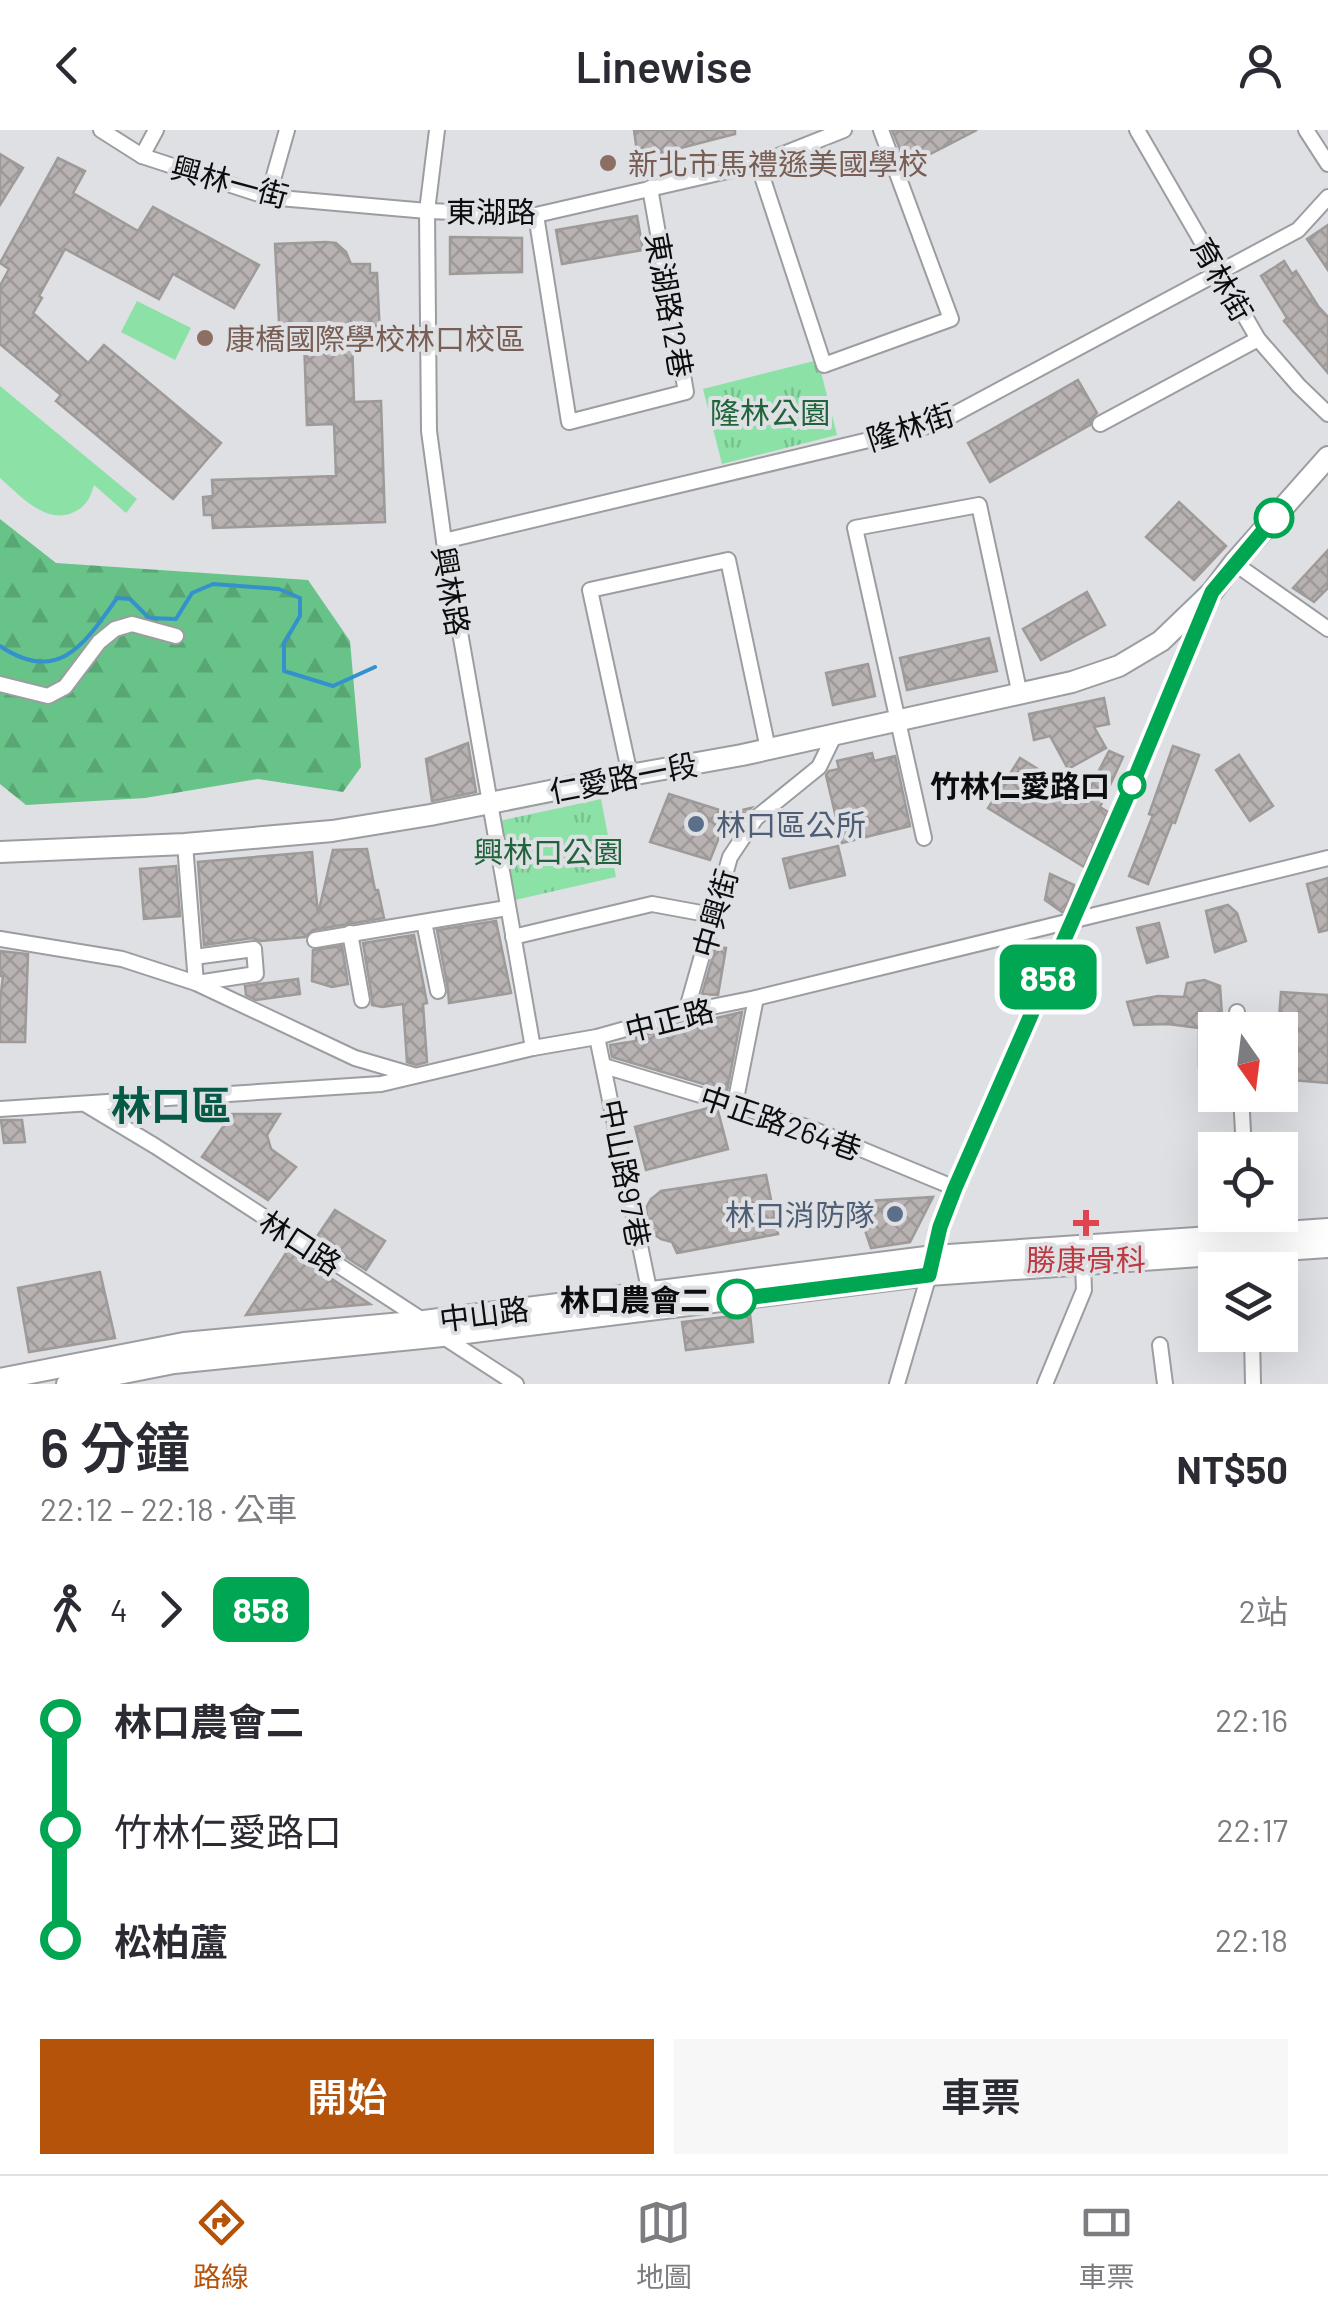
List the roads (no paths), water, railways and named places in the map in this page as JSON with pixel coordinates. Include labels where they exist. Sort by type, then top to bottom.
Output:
[{"type":"main road","name":"仁愛路一段","points":[[0,852],[185,844],[332,831],[768,749],[1072,682],[1119,666],[1160,642],[1212,592],[1328,458]]},
{"type":"main road","name":"中山路","points":[[932,1265],[1083,1264],[1328,1229]]},
{"type":"main road","name":"中山路","points":[[67,1384],[174,1363],[442,1336],[652,1301],[932,1265],[1248,1243],[1328,1247]]},
{"type":"main road","name":"中山路","points":[[0,1380],[184,1343],[652,1301]]},
{"type":"main road","name":"林口路","points":[[424,1321],[442,1336]]},
{"type":"street","name":"興林一街","points":[[101,130],[142,156],[268,196],[428,211]]},
{"type":"street","points":[[142,156],[156,130]]},
{"type":"street","points":[[268,196],[286,130]]},
{"type":"street","name":"興林路","points":[[437,130],[428,211],[429,432],[488,804],[533,1048]]},
{"type":"street","name":"東湖路","points":[[428,211],[536,215],[758,164],[814,136],[844,130]]},
{"type":"street","points":[[758,164],[824,364],[950,318],[882,130]]},
{"type":"street","name":"育林街","points":[[1136,130],[1258,339],[1328,414]]},
{"type":"street","points":[[1306,130],[1328,164]]},
{"type":"street","name":"東湖路12巷","points":[[536,215],[568,422],[686,392],[650,188]]},
{"type":"street","name":"隆林街","points":[[444,541],[936,424],[1298,230],[1328,197]]},
{"type":"street","points":[[1100,424],[1258,339]]},
{"type":"street","points":[[924,838],[855,528],[979,506],[1020,695]]},
{"type":"street","points":[[630,775],[590,590],[728,560],[768,749]]},
{"type":"street","points":[[1234,563],[1328,629]]},
{"type":"street","points":[[898,1384],[940,1227],[955,1188],[1212,592]]},
{"type":"street","points":[[0,684],[48,696],[65,687],[99,642],[115,628],[132,624],[176,636]]},
{"type":"street","name":"中興街","points":[[686,1012],[730,857],[756,818],[819,767],[835,734]]},
{"type":"street","points":[[185,844],[196,983]]},
{"type":"street","name":"中正路","points":[[0,1109],[381,1084],[597,1037],[686,1012],[1328,858]]},
{"type":"street","points":[[513,937],[652,904],[712,915]]},
{"type":"street","points":[[315,940],[507,908]]},
{"type":"street","points":[[424,922],[438,991]]},
{"type":"street","points":[[350,933],[362,1000]]},
{"type":"street","points":[[0,939],[122,959],[196,983],[356,1058],[419,1076]]},
{"type":"street","points":[[194,957],[254,949],[256,974],[196,983]]},
{"type":"street","points":[[735,1104],[756,998]]},
{"type":"street","name":"中山路97巷","points":[[597,1037],[652,1301]]},
{"type":"street","name":"中正路264巷","points":[[604,1066],[810,1128],[955,1188]]},
{"type":"street","name":"林口路","points":[[84,1103],[424,1321]]},
{"type":"street","points":[[1045,1384],[1084,1290],[1083,1264]]},
{"type":"street","name":"林口路","points":[[442,1336],[516,1384]]},
{"type":"street","points":[[1160,1344],[1166,1384]]},
{"type":"street","points":[[1253,1352],[1254,1384]]},
{"type":"waterway","points":[[0,646],[39,662],[55,660],[82,643],[117,598],[130,599],[149,618],[176,619],[192,593],[213,584],[279,589],[300,598],[300,616],[284,643],[284,671],[333,686],[375,667]]},
{"type":"place","name":"新北市馬禮遜美國學校","points":[[608,163]]},
{"type":"place","name":"康橋國際學校林口校區","points":[[205,338]]},
{"type":"place","name":"竹林仁愛路口","points":[[1132,785]]},
{"type":"place","name":"林口區公所","points":[[696,824]]},
{"type":"place","name":"林口消防隊","points":[[895,1214]]},
{"type":"place","name":"勝康骨科","points":[[1086,1223]]},
{"type":"place","name":"林口農會二","points":[[737,1299]]},
{"type":"district","name":"林口區","points":[[171,1104]]},
{"type":"park label","name":"隆林公園","points":[[770,412]]},
{"type":"park label","name":"興林口公園","points":[[548,851]]}]
